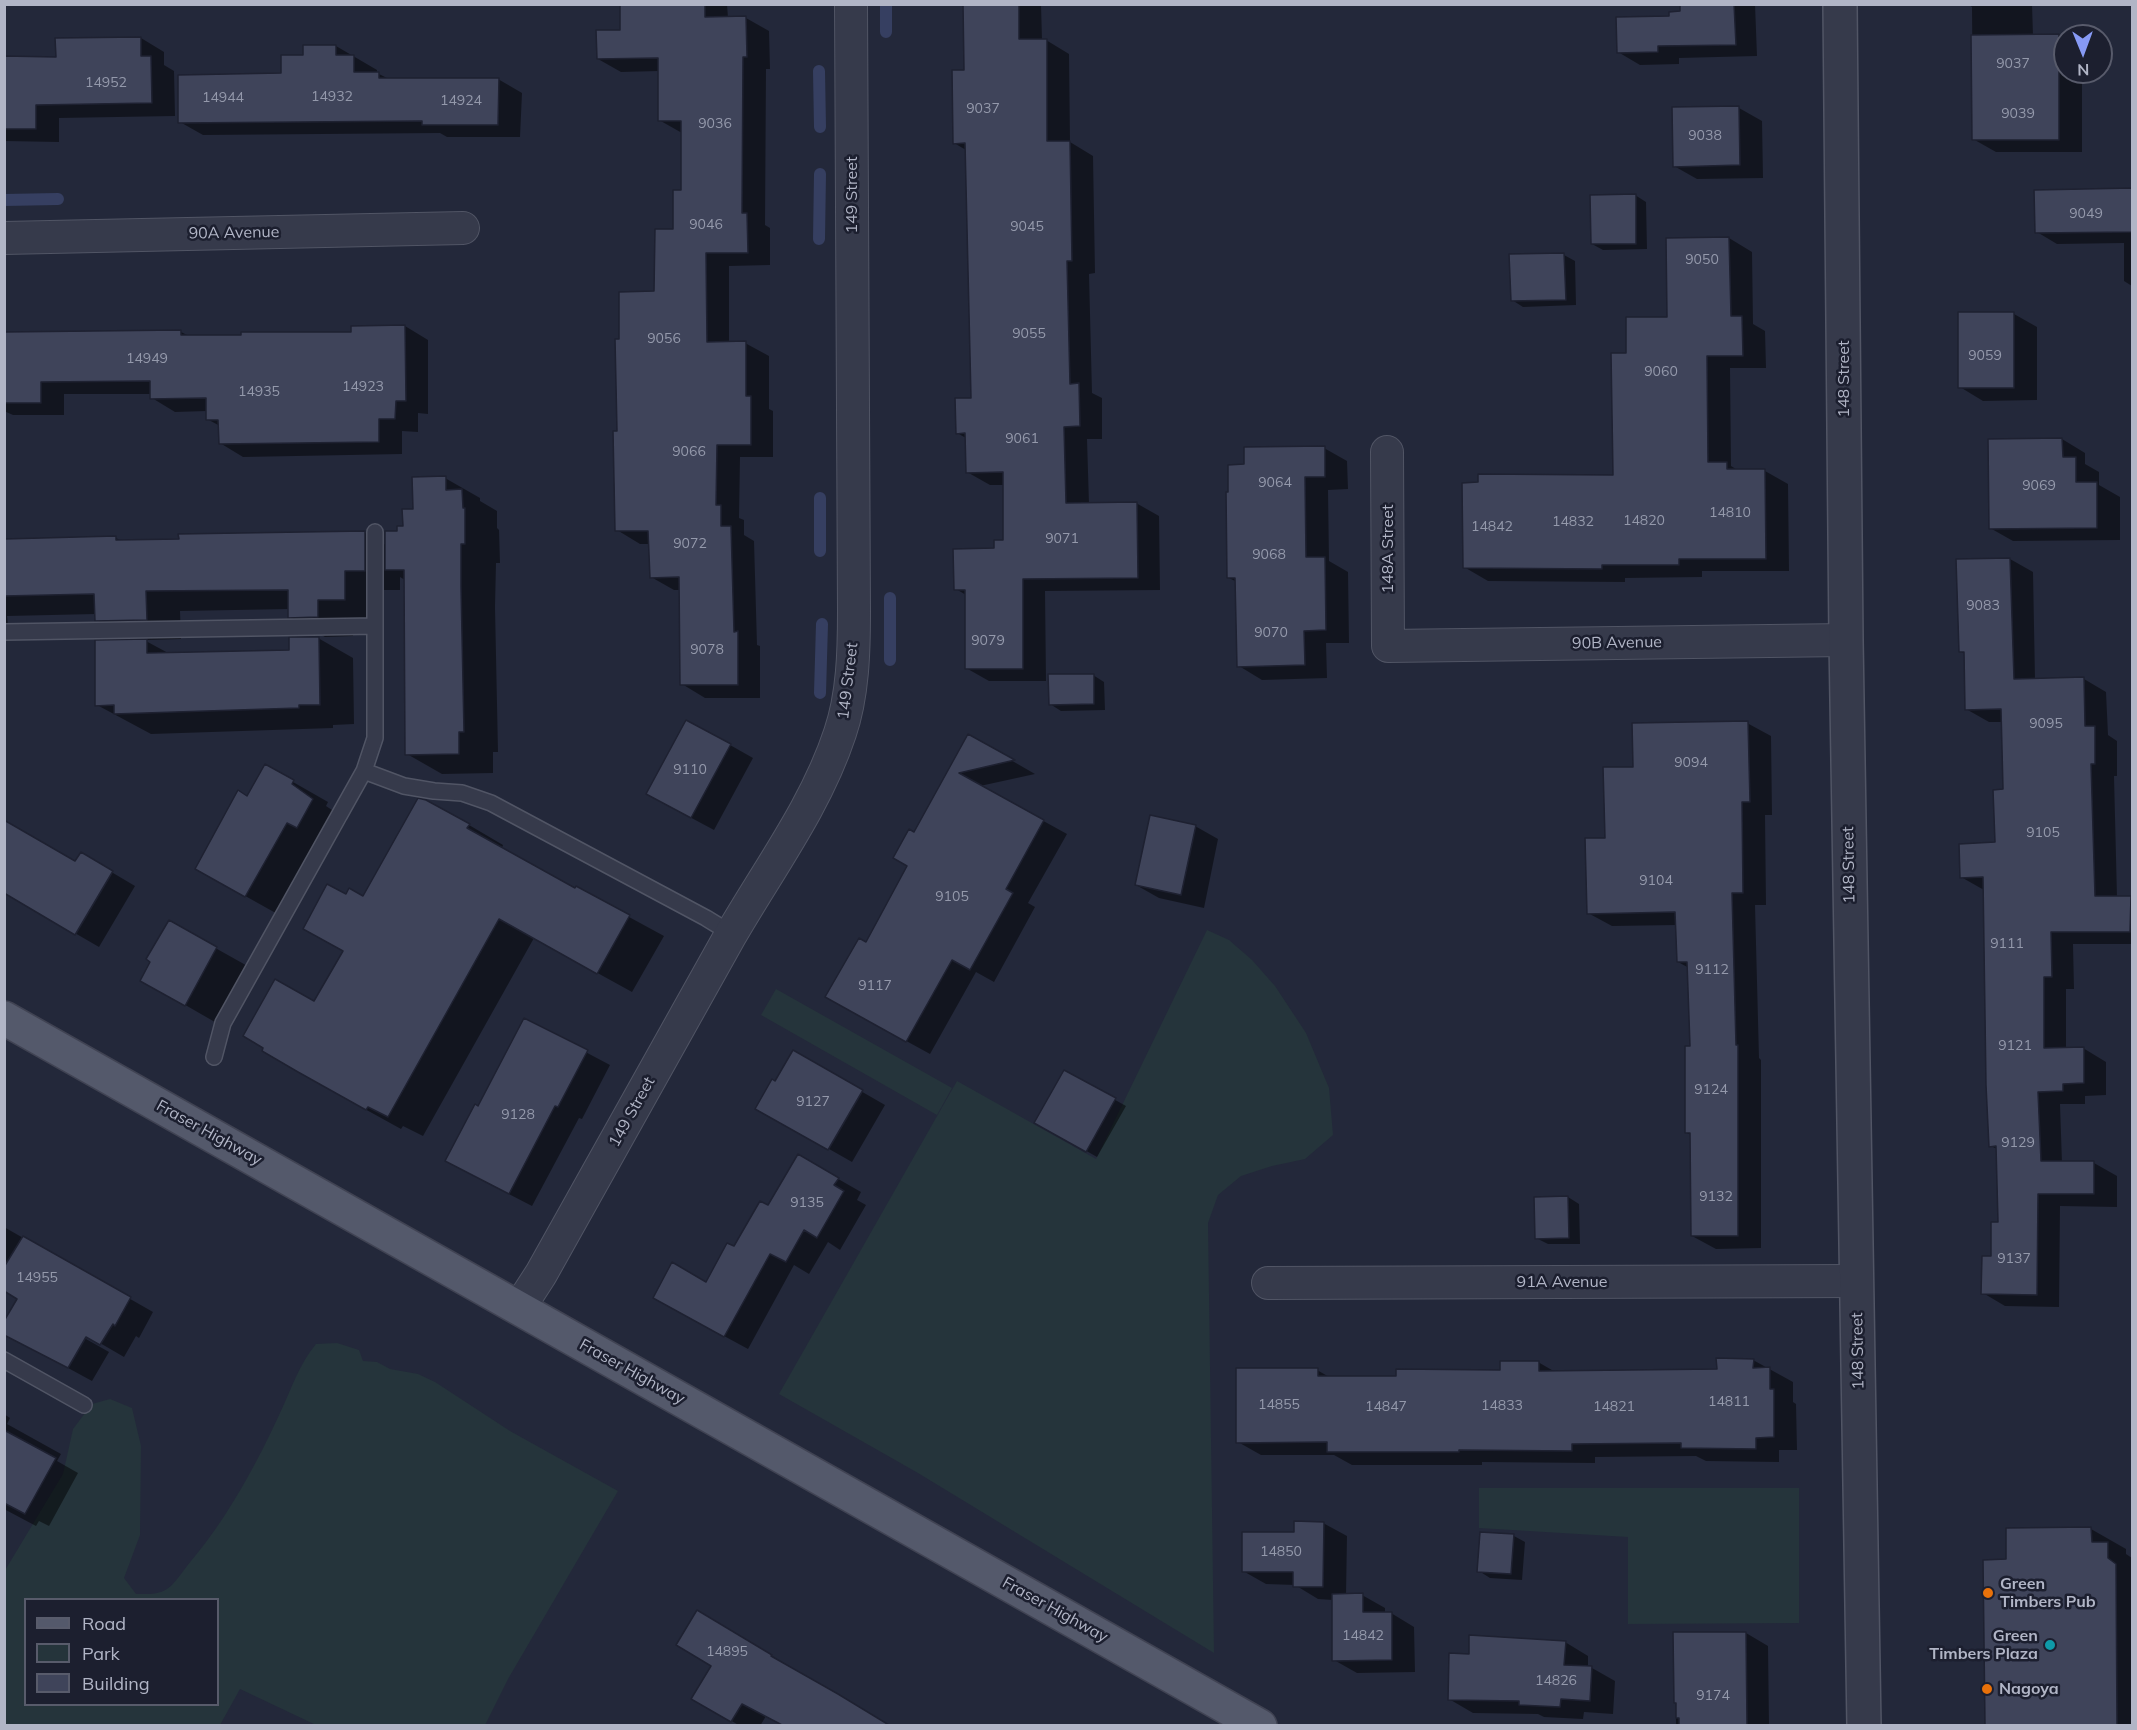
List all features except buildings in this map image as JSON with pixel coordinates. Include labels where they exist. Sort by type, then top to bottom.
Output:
[{"type":"main road","name":"Fraser Highway","points":[[4,1018],[1260,1725]]},
{"type":"street","name":"149 Street","points":[[519,1308],[550,1258],[732,934],[806,809],[841,732],[847,708],[854,645],[851,4]]},
{"type":"street","name":"148 Street","points":[[1840,4],[1846,639],[1864,1725]]},
{"type":"street","name":"90A Avenue","points":[[4,238],[464,228]]},
{"type":"street","name":"148A Street","points":[[1387,452],[1388,646]]},
{"type":"street","name":"90B Avenue","points":[[1388,646],[1846,639]]},
{"type":"street","name":"91A Avenue","points":[[1268,1283],[1856,1281]]},
{"type":"lane","points":[[214,1057],[223,1023],[364,771],[375,738],[375,532]]},
{"type":"lane","points":[[4,632],[375,626]]},
{"type":"lane","points":[[364,771],[404,786],[462,794],[491,803],[732,934]]},
{"type":"lane","points":[[4,1360],[84,1405]]},
{"type":"green space","points":[[1207,930],[1229,940],[1252,960],[1275,986],[1306,1033],[1329,1088],[1333,1135],[1305,1159],[1241,1176],[1218,1195],[1208,1223],[1214,1653],[918,1473],[779,1394],[957,1081],[1096,1159]]},
{"type":"green space","points":[[776,989],[952,1088],[937,1115],[761,1015]]},
{"type":"green space","points":[[337,1343],[359,1350],[363,1361],[377,1362],[390,1369],[418,1374],[435,1382],[510,1431],[618,1491],[508,1679],[485,1725],[316,1725],[240,1689],[220,1725],[5,1725],[4,1572],[63,1474],[73,1429],[92,1404],[110,1399],[132,1408],[141,1446],[140,1535],[124,1578],[136,1594],[152,1594],[167,1589],[177,1580],[229,1509],[261,1452],[316,1344]]},
{"type":"green space","points":[[1479,1488],[1799,1488],[1799,1623],[1628,1624],[1628,1537],[1479,1528]]},
{"type":"waterway","points":[[886,4],[886,32]]},
{"type":"waterway","points":[[819,71],[820,127]]},
{"type":"waterway","points":[[819,239],[820,174]]},
{"type":"waterway","points":[[4,200],[58,199]]},
{"type":"waterway","points":[[820,498],[820,551]]},
{"type":"waterway","points":[[890,598],[890,660]]},
{"type":"waterway","points":[[820,693],[822,624]]},
{"type":"place","name":"Green Timbers Pub","points":[[1988,1593]]},
{"type":"place","name":"Green Timbers Plaza","points":[[2050,1645]]},
{"type":"place","name":"Nagoya","points":[[1987,1689]]}]
